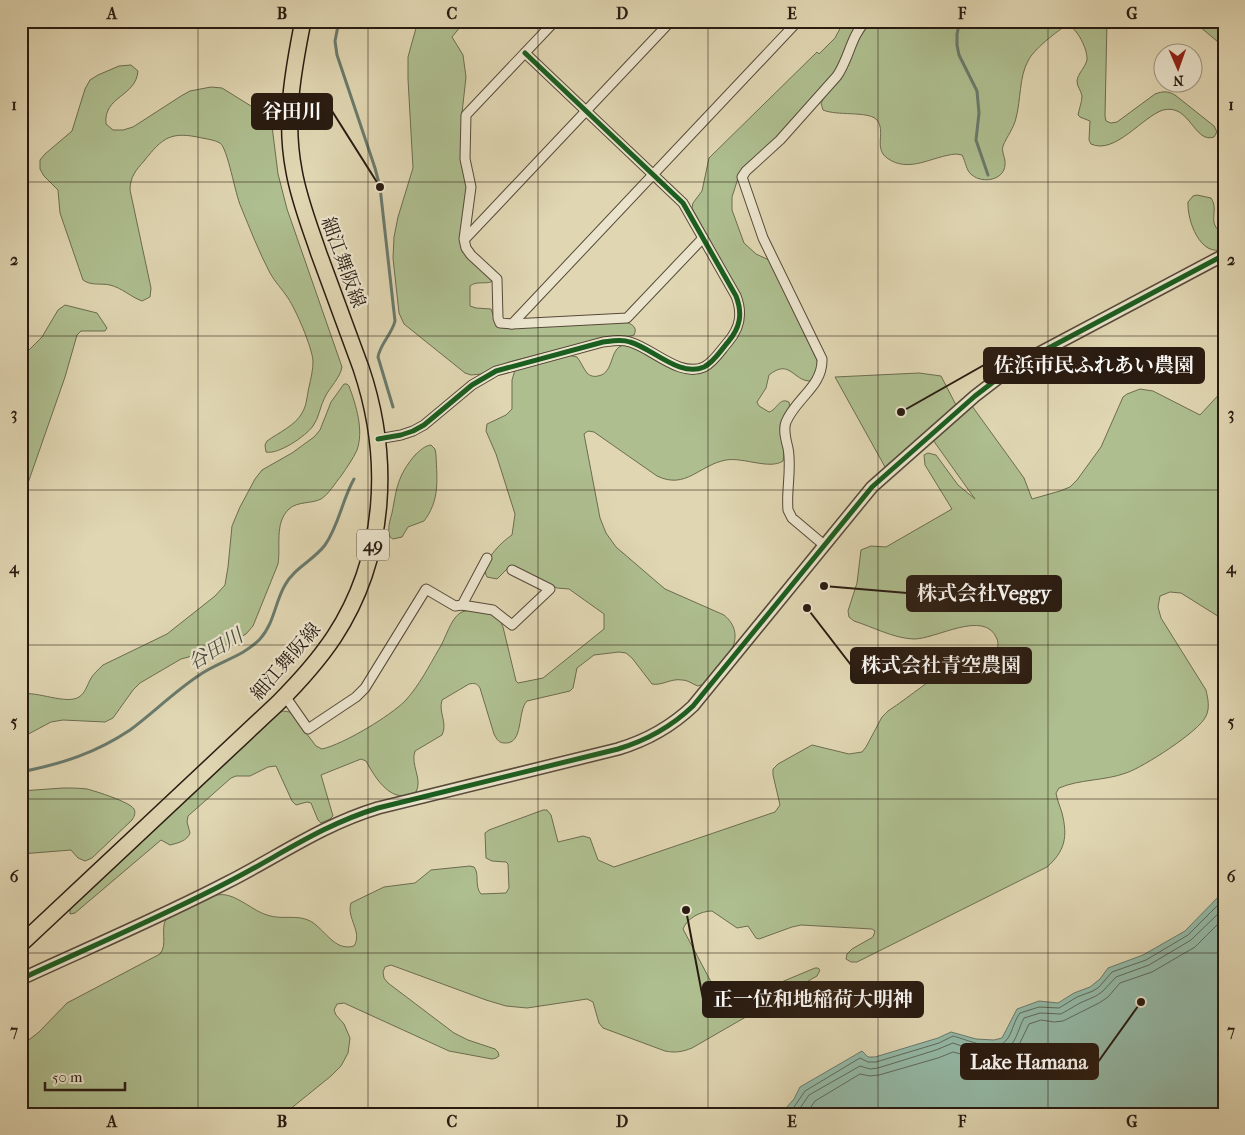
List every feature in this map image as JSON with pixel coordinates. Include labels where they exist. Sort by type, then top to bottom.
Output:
[{"type":"main road","name":"細江舞阪線","points":[[21,944],[285,696],[314,664],[334,636],[351,607],[364,576],[379,510],[381,477],[378,439],[364,378],[302,205],[294,171],[290,136],[290,102],[293,73],[303,21]]},
{"type":"street","points":[[555,21],[466,115],[465,159],[471,187],[464,239],[466,248],[471,255],[497,278],[498,318],[500,323],[628,318],[703,238]]},
{"type":"street","points":[[464,239],[671,21]]},
{"type":"street","points":[[824,545],[792,518],[788,510],[789,454],[784,430],[791,414],[817,380],[820,374],[822,359],[763,238],[742,177],[746,171],[780,140],[837,76],[844,66],[857,33],[866,21]]},
{"type":"street","points":[[512,324],[796,22]]},
{"type":"street","points":[[378,439],[401,436],[413,432],[472,385],[496,371],[616,340],[642,346],[688,370],[704,367],[710,362],[734,335],[739,326],[741,316],[736,296],[683,202],[525,53]]},
{"type":"street","points":[[21,979],[198,897],[318,831],[348,818],[378,808],[618,749],[651,737],[666,728],[693,706],[862,498],[883,477],[987,386],[1028,359],[1224,255]]},
{"type":"street","points":[[462,605],[487,558]]},
{"type":"street","points":[[285,696],[308,729],[361,693],[426,589],[455,606],[462,605],[493,610],[512,625],[550,589],[512,570]]},
{"type":"shaded area","points":[[418,21],[465,21],[452,37],[463,55],[466,77],[462,113],[461,152],[467,187],[461,239],[462,249],[468,258],[492,280],[491,282],[470,286],[470,306],[491,309],[497,326],[504,328],[624,322],[634,326],[634,335],[602,338],[509,362],[481,374],[471,375],[465,373],[404,324],[399,313],[393,258],[394,237],[398,217],[413,168],[408,57]]},
{"type":"shaded area","points":[[844,21],[860,21],[853,31],[837,69],[777,137],[740,172],[732,197],[732,210],[744,243],[756,254],[769,260],[817,360],[814,377],[810,381],[799,378],[787,369],[776,370],[769,375],[766,388],[757,402],[759,406],[769,412],[780,402],[789,402],[789,409],[781,425],[783,461],[764,464],[726,460],[684,478],[667,480],[657,476],[594,432],[588,431],[584,434],[600,518],[606,533],[616,547],[665,589],[724,615],[733,626],[735,639],[732,649],[704,684],[698,686],[678,680],[652,684],[626,653],[594,655],[577,668],[573,688],[570,691],[527,701],[522,712],[518,733],[511,742],[505,743],[498,741],[494,734],[480,688],[478,685],[469,684],[442,700],[441,709],[444,731],[442,735],[415,751],[414,761],[418,782],[416,792],[399,796],[392,793],[380,782],[366,761],[361,759],[321,775],[333,816],[321,823],[311,803],[307,802],[296,805],[292,801],[276,766],[268,767],[250,776],[236,776],[231,778],[188,816],[187,822],[190,833],[187,838],[170,845],[161,840],[75,913],[70,914],[70,909],[277,714],[283,711],[290,712],[316,746],[322,749],[354,736],[398,707],[405,701],[419,682],[442,645],[451,625],[460,613],[469,610],[481,611],[500,620],[518,683],[543,678],[604,629],[604,614],[569,589],[557,588],[512,566],[497,579],[487,577],[485,572],[488,560],[497,548],[512,535],[515,514],[496,454],[486,431],[487,424],[506,415],[512,409],[512,380],[515,370],[568,355],[577,357],[588,374],[598,376],[604,374],[607,370],[617,349],[627,345],[639,349],[677,370],[695,373],[703,371],[711,365],[732,344],[740,332],[744,320],[744,308],[740,294],[692,208],[693,203],[702,191],[709,158],[817,52],[819,54],[835,38]]},
{"type":"shaded area","points":[[875,21],[1107,21],[1106,121],[1111,123],[1117,122],[1155,94],[1165,92],[1175,95],[1214,126],[1217,132],[1214,137],[1207,138],[1201,135],[1186,117],[1172,109],[1163,110],[1155,114],[1119,140],[1100,146],[1091,144],[1089,140],[1090,121],[1078,115],[1082,96],[1077,81],[1086,63],[1087,56],[1078,34],[1067,25],[1040,46],[1025,67],[1015,122],[1003,146],[1005,165],[1001,174],[987,180],[977,178],[968,171],[962,155],[956,154],[921,163],[895,163],[883,154],[880,144],[879,123],[876,119],[866,115],[829,112],[823,110],[821,103],[842,75],[860,36]]},
{"type":"shaded area","points":[[1193,21],[1224,22],[1224,47]]},
{"type":"shaded area","points":[[131,65],[138,71],[136,80],[114,102],[106,115],[106,124],[113,130],[133,127],[190,91],[211,87],[222,88],[267,116],[272,126],[278,174],[287,209],[342,367],[325,397],[313,426],[298,439],[277,451],[266,452],[265,445],[267,441],[296,421],[304,410],[312,371],[312,355],[295,311],[270,273],[255,240],[239,201],[226,154],[220,143],[183,135],[168,138],[157,146],[134,174],[130,190],[151,288],[150,297],[142,301],[114,286],[89,283],[83,280],[60,213],[58,190],[44,176],[40,169],[40,160],[45,154],[72,131],[85,89],[90,80],[119,66]]},
{"type":"shaded area","points":[[1193,196],[1211,198],[1214,208],[1215,226],[1224,234],[1224,249],[1208,248],[1197,236],[1190,218],[1188,202]]},
{"type":"shaded area","points":[[65,305],[97,313],[107,328],[105,331],[81,331],[77,335],[65,377],[21,503],[21,368],[28,351],[42,337],[58,310]]},
{"type":"shaded area","points":[[919,373],[941,376],[956,405],[885,467],[835,377]]},
{"type":"shaded area","points":[[344,384],[349,386],[358,418],[360,434],[357,450],[341,476],[324,497],[317,501],[293,506],[284,515],[279,535],[278,564],[253,626],[246,634],[218,649],[181,659],[140,683],[113,718],[105,722],[63,720],[51,722],[21,738],[21,694],[35,694],[59,699],[79,697],[103,665],[167,634],[215,596],[225,585],[232,526],[255,479],[262,470],[292,453],[314,437],[320,430],[331,402]]},
{"type":"shaded area","points":[[1140,389],[1153,391],[1200,415],[1224,389],[1224,620],[1181,593],[1170,592],[1160,596],[1158,607],[1161,618],[1206,690],[1208,710],[1201,723],[1193,731],[1157,757],[1134,770],[1118,776],[1075,783],[1059,788],[1056,793],[1064,822],[1064,843],[1058,855],[1047,867],[857,962],[851,962],[846,959],[847,954],[873,937],[875,931],[872,929],[801,925],[759,939],[756,938],[748,926],[737,928],[712,911],[703,912],[695,916],[683,929],[718,995],[724,1000],[736,1001],[815,968],[820,970],[817,976],[692,1048],[682,1051],[665,1051],[603,1028],[599,1023],[593,1002],[587,999],[527,1008],[506,1006],[391,965],[385,967],[383,972],[384,978],[388,983],[454,1033],[495,1049],[499,1056],[492,1059],[449,1051],[344,1003],[337,1004],[334,1010],[344,1024],[350,1038],[348,1053],[341,1066],[284,1114],[21,1114],[21,1046],[39,1032],[67,1003],[160,954],[163,946],[164,923],[166,919],[214,896],[227,895],[273,917],[298,918],[310,921],[338,944],[348,947],[354,946],[357,935],[350,909],[351,903],[384,887],[415,883],[431,870],[474,867],[481,894],[506,893],[509,888],[508,864],[486,858],[485,833],[543,810],[547,810],[551,815],[558,842],[583,836],[590,838],[598,860],[614,867],[775,812],[780,805],[773,769],[778,764],[812,745],[849,754],[862,752],[882,717],[888,711],[949,669],[962,662],[982,658],[997,648],[997,639],[991,630],[982,626],[959,628],[913,639],[891,634],[854,621],[849,617],[848,611],[857,583],[861,550],[871,546],[886,547],[952,509],[925,465],[924,455],[928,453],[936,455],[958,485],[975,499],[933,440],[972,406],[1024,478],[1032,499],[1070,487],[1077,480],[1101,447],[1123,397]]},
{"type":"shaded area","points":[[431,445],[435,449],[437,473],[433,505],[424,521],[408,527],[402,537],[393,539],[390,537],[389,525],[401,476],[415,455],[424,447]]},
{"type":"shaded area","points":[[63,788],[87,789],[112,797],[131,806],[135,810],[134,816],[92,858],[85,861],[78,858],[71,850],[21,854],[21,791]]},
{"type":"water","points":[[1224,891],[1224,1114],[767,1114],[786,1108],[794,1099],[800,1087],[862,1051],[868,1057],[875,1057],[938,1038],[951,1032],[976,1039],[994,1040],[1002,1038],[1017,1009],[1039,1001],[1058,1003],[1074,993],[1090,987],[1100,979],[1108,968],[1143,955],[1185,931]]},
{"type":"waterway","name":"谷田川","points":[[339,21],[335,41],[337,55],[380,187],[395,321],[378,357],[393,407]]},
{"type":"waterway","points":[[960,21],[957,45],[959,55],[977,91],[979,113],[976,140],[988,175]]},
{"type":"waterway","name":"谷田川","points":[[21,772],[78,757],[117,738],[130,730],[198,676],[238,655],[260,639],[268,627],[289,579],[325,545],[330,537],[354,479]]},
{"type":"cycle path","points":[[378,439],[401,435],[424,425],[472,385],[496,371],[603,342],[620,340],[639,345],[676,366],[685,369],[695,369],[708,365],[732,337],[738,326],[740,315],[736,296],[683,203],[525,53]]},
{"type":"cycle path","points":[[21,979],[203,895],[319,832],[358,815],[378,808],[618,749],[658,732],[693,706],[872,487],[975,396],[1001,376],[1028,359],[1224,255]]},
{"type":"place","name":"谷田川","points":[[380,187]]},
{"type":"place","name":"佐浜市民ふれあい農園","points":[[901,412]]},
{"type":"place","name":"株式会社Veggy","points":[[824,586]]},
{"type":"place","name":"株式会社青空農園","points":[[807,608]]},
{"type":"place","name":"正一位和地稲荷大明神","points":[[686,910]]},
{"type":"place","name":"Lake Hamana","points":[[1141,1002]]}]
